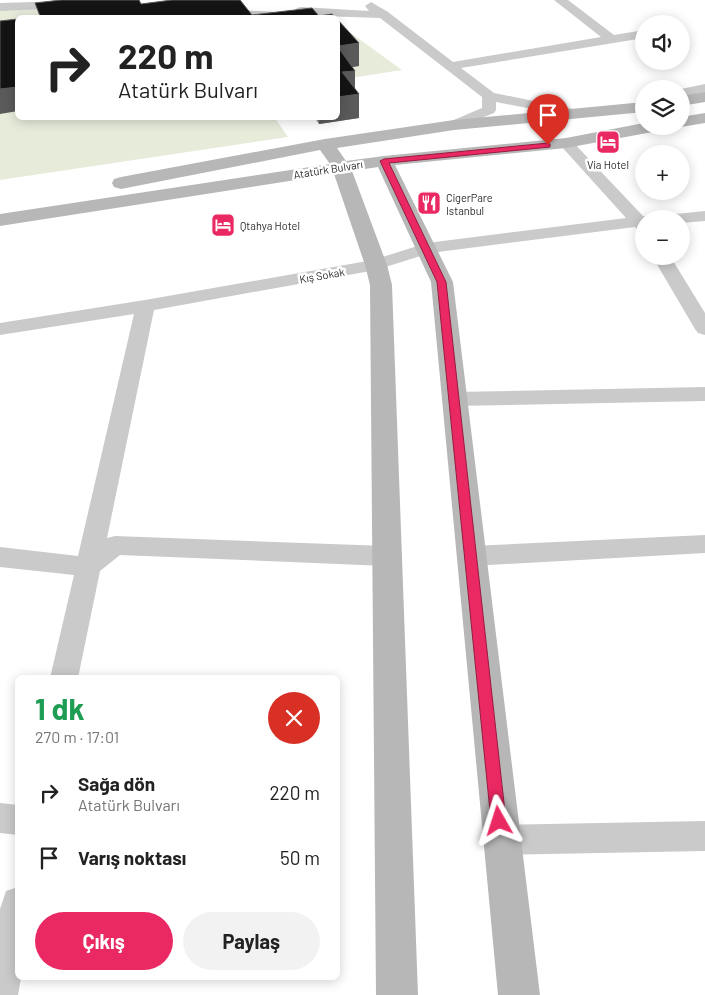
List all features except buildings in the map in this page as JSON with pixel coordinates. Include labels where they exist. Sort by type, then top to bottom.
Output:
[{"type":"street","points":[[67,0],[79,3]]},
{"type":"street","points":[[364,0],[489,96],[573,113]]},
{"type":"street","points":[[560,0],[611,39]]},
{"type":"street","points":[[0,7],[79,3]]},
{"type":"street","points":[[280,15],[207,9],[328,15]]},
{"type":"street","points":[[340,16],[388,18]]},
{"type":"street","points":[[340,18],[388,18]]},
{"type":"street","points":[[451,66],[635,35]]},
{"type":"street","points":[[690,92],[705,88]]},
{"type":"street","points":[[454,125],[489,110],[489,96]]},
{"type":"street","points":[[690,100],[705,98]]},
{"type":"street","name":"Atatürk Bulvarı","points":[[0,220],[333,156],[454,125],[635,108]]},
{"type":"street","points":[[690,120],[705,118]]},
{"type":"street","points":[[690,122],[705,122]]},
{"type":"street","name":"Atatürk Bulvarı","points":[[103,186],[333,156],[384,161],[566,143],[635,130]]},
{"type":"street","points":[[566,143],[635,215]]},
{"type":"street","points":[[333,156],[376,265],[381,285],[397,995]]},
{"type":"street","points":[[384,161],[442,282],[470,556],[519,995]]},
{"type":"street","points":[[690,217],[705,216]]},
{"type":"street","name":"Kış Sokak","points":[[0,329],[145,306],[376,265],[427,248],[635,224]]},
{"type":"street","points":[[666,265],[705,329]]},
{"type":"street","points":[[685,296],[705,295]]},
{"type":"street","points":[[65,675],[145,306]]},
{"type":"street","points":[[454,399],[705,394]]},
{"type":"street","points":[[470,556],[705,544]]},
{"type":"street","points":[[0,556],[88,567],[115,545],[386,556]]},
{"type":"street","points":[[0,818],[15,820]]},
{"type":"street","points":[[501,840],[705,836]]},
{"type":"street","points":[[0,995],[15,918]]},
{"type":"green space","points":[[51,4],[242,15],[15,15],[15,120],[276,120],[288,137],[0,180],[0,9]]},
{"type":"green space","points":[[341,26],[402,70],[340,80]]},
{"type":"place","name":"Via Hotel","points":[[608,142]]},
{"type":"place","name":"CigerPare Istanbul","points":[[429,203]]},
{"type":"place","name":"Qtahya Hotel","points":[[223,225]]},
{"type":"route","points":[[499,821],[442,282],[384,161],[548,145]]}]
